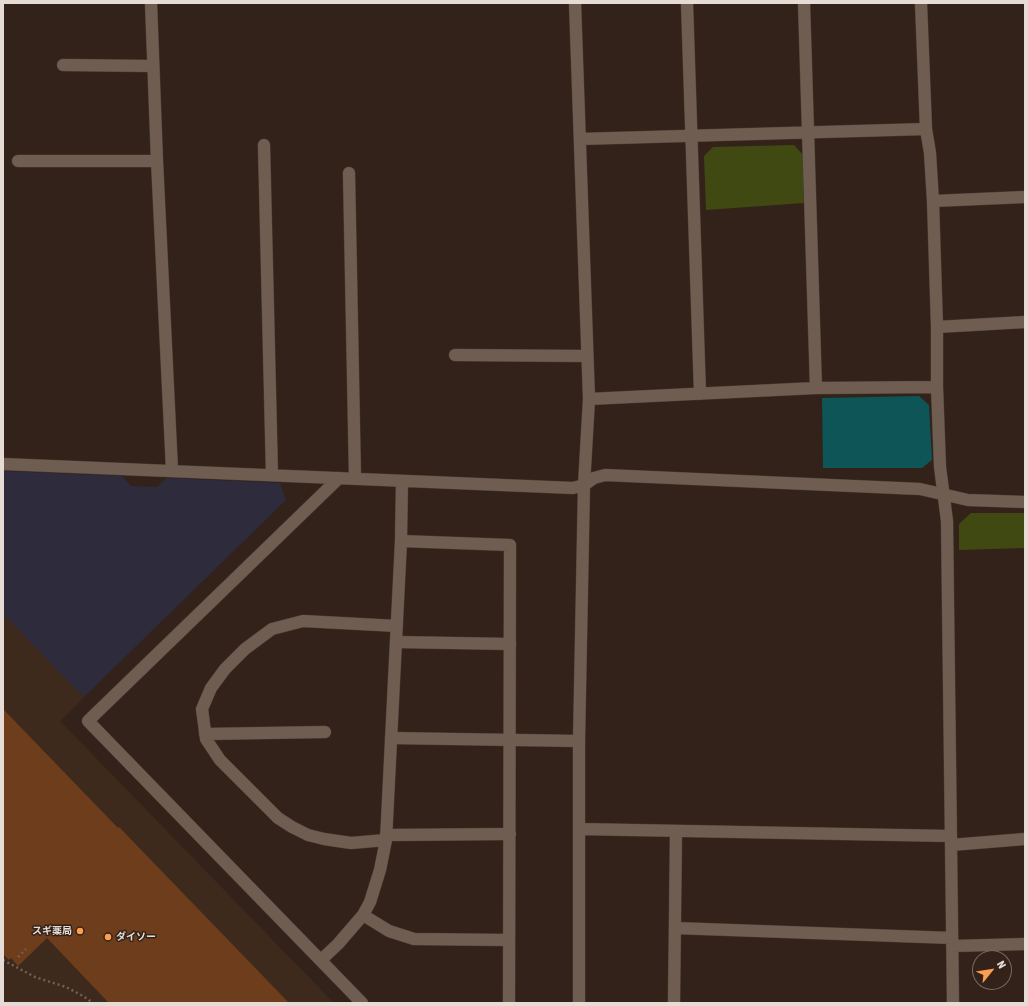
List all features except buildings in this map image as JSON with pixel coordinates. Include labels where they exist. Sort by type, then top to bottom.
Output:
[{"type":"street","points":[[150,3],[172,470]]},
{"type":"street","points":[[575,3],[589,399],[584,485],[579,741],[579,1003]]},
{"type":"street","points":[[687,3],[700,394]]},
{"type":"street","points":[[804,3],[816,388]]},
{"type":"street","points":[[921,3],[926,129],[930,153],[933,201],[940,467],[947,520],[954,1003]]},
{"type":"street","points":[[63,65],[153,66]]},
{"type":"street","points":[[580,139],[926,129]]},
{"type":"street","points":[[264,145],[272,475]]},
{"type":"street","points":[[18,161],[157,162]]},
{"type":"street","points":[[349,173],[355,478]]},
{"type":"street","points":[[933,201],[1025,196]]},
{"type":"street","points":[[937,328],[1025,322]]},
{"type":"street","points":[[456,355],[587,356]]},
{"type":"street","points":[[589,399],[816,388],[937,387]]},
{"type":"street","points":[[3,464],[573,488],[584,485],[594,478],[605,475],[920,489],[968,500],[1025,502]]},
{"type":"street","points":[[339,478],[88,721],[362,1003]]},
{"type":"street","points":[[321,960],[338,944],[363,915],[370,902],[380,870],[386,838],[401,541],[402,481]]},
{"type":"street","points":[[401,541],[510,545],[509,1003]]},
{"type":"street","points":[[397,626],[303,621],[272,629],[240,654],[225,669],[211,688],[202,709],[206,739],[220,760],[278,818],[308,835],[351,843],[386,838],[510,834]]},
{"type":"street","points":[[396,642],[510,644]]},
{"type":"street","points":[[206,734],[325,732]]},
{"type":"street","points":[[391,738],[579,741]]},
{"type":"street","points":[[579,829],[951,841],[1025,839]]},
{"type":"street","points":[[674,1003],[676,831]]},
{"type":"street","points":[[363,915],[389,931],[414,940],[509,940]]},
{"type":"street","points":[[675,928],[952,942],[1025,944]]},
{"type":"path","points":[[18,957],[26,949]]},
{"type":"path","points":[[3,960],[35,977],[66,987],[93,1003]]},
{"type":"shaded area","points":[[3,471],[122,476],[131,486],[157,487],[167,478],[280,483],[286,500],[84,697],[3,614]]},
{"type":"shaded area","points":[[3,614],[84,697],[60,721],[334,1003],[3,1003]]},
{"type":"green space","points":[[794,145],[803,155],[804,203],[706,210],[704,156],[713,147]]},
{"type":"green space","points":[[971,513],[1025,513],[1025,548],[959,550],[959,524]]},
{"type":"water","points":[[919,396],[929,405],[932,460],[922,468],[823,468],[822,398]]},
{"type":"place","name":"スギ薬局","points":[[80,931]]},
{"type":"place","name":"ダイソー","points":[[108,937]]}]
